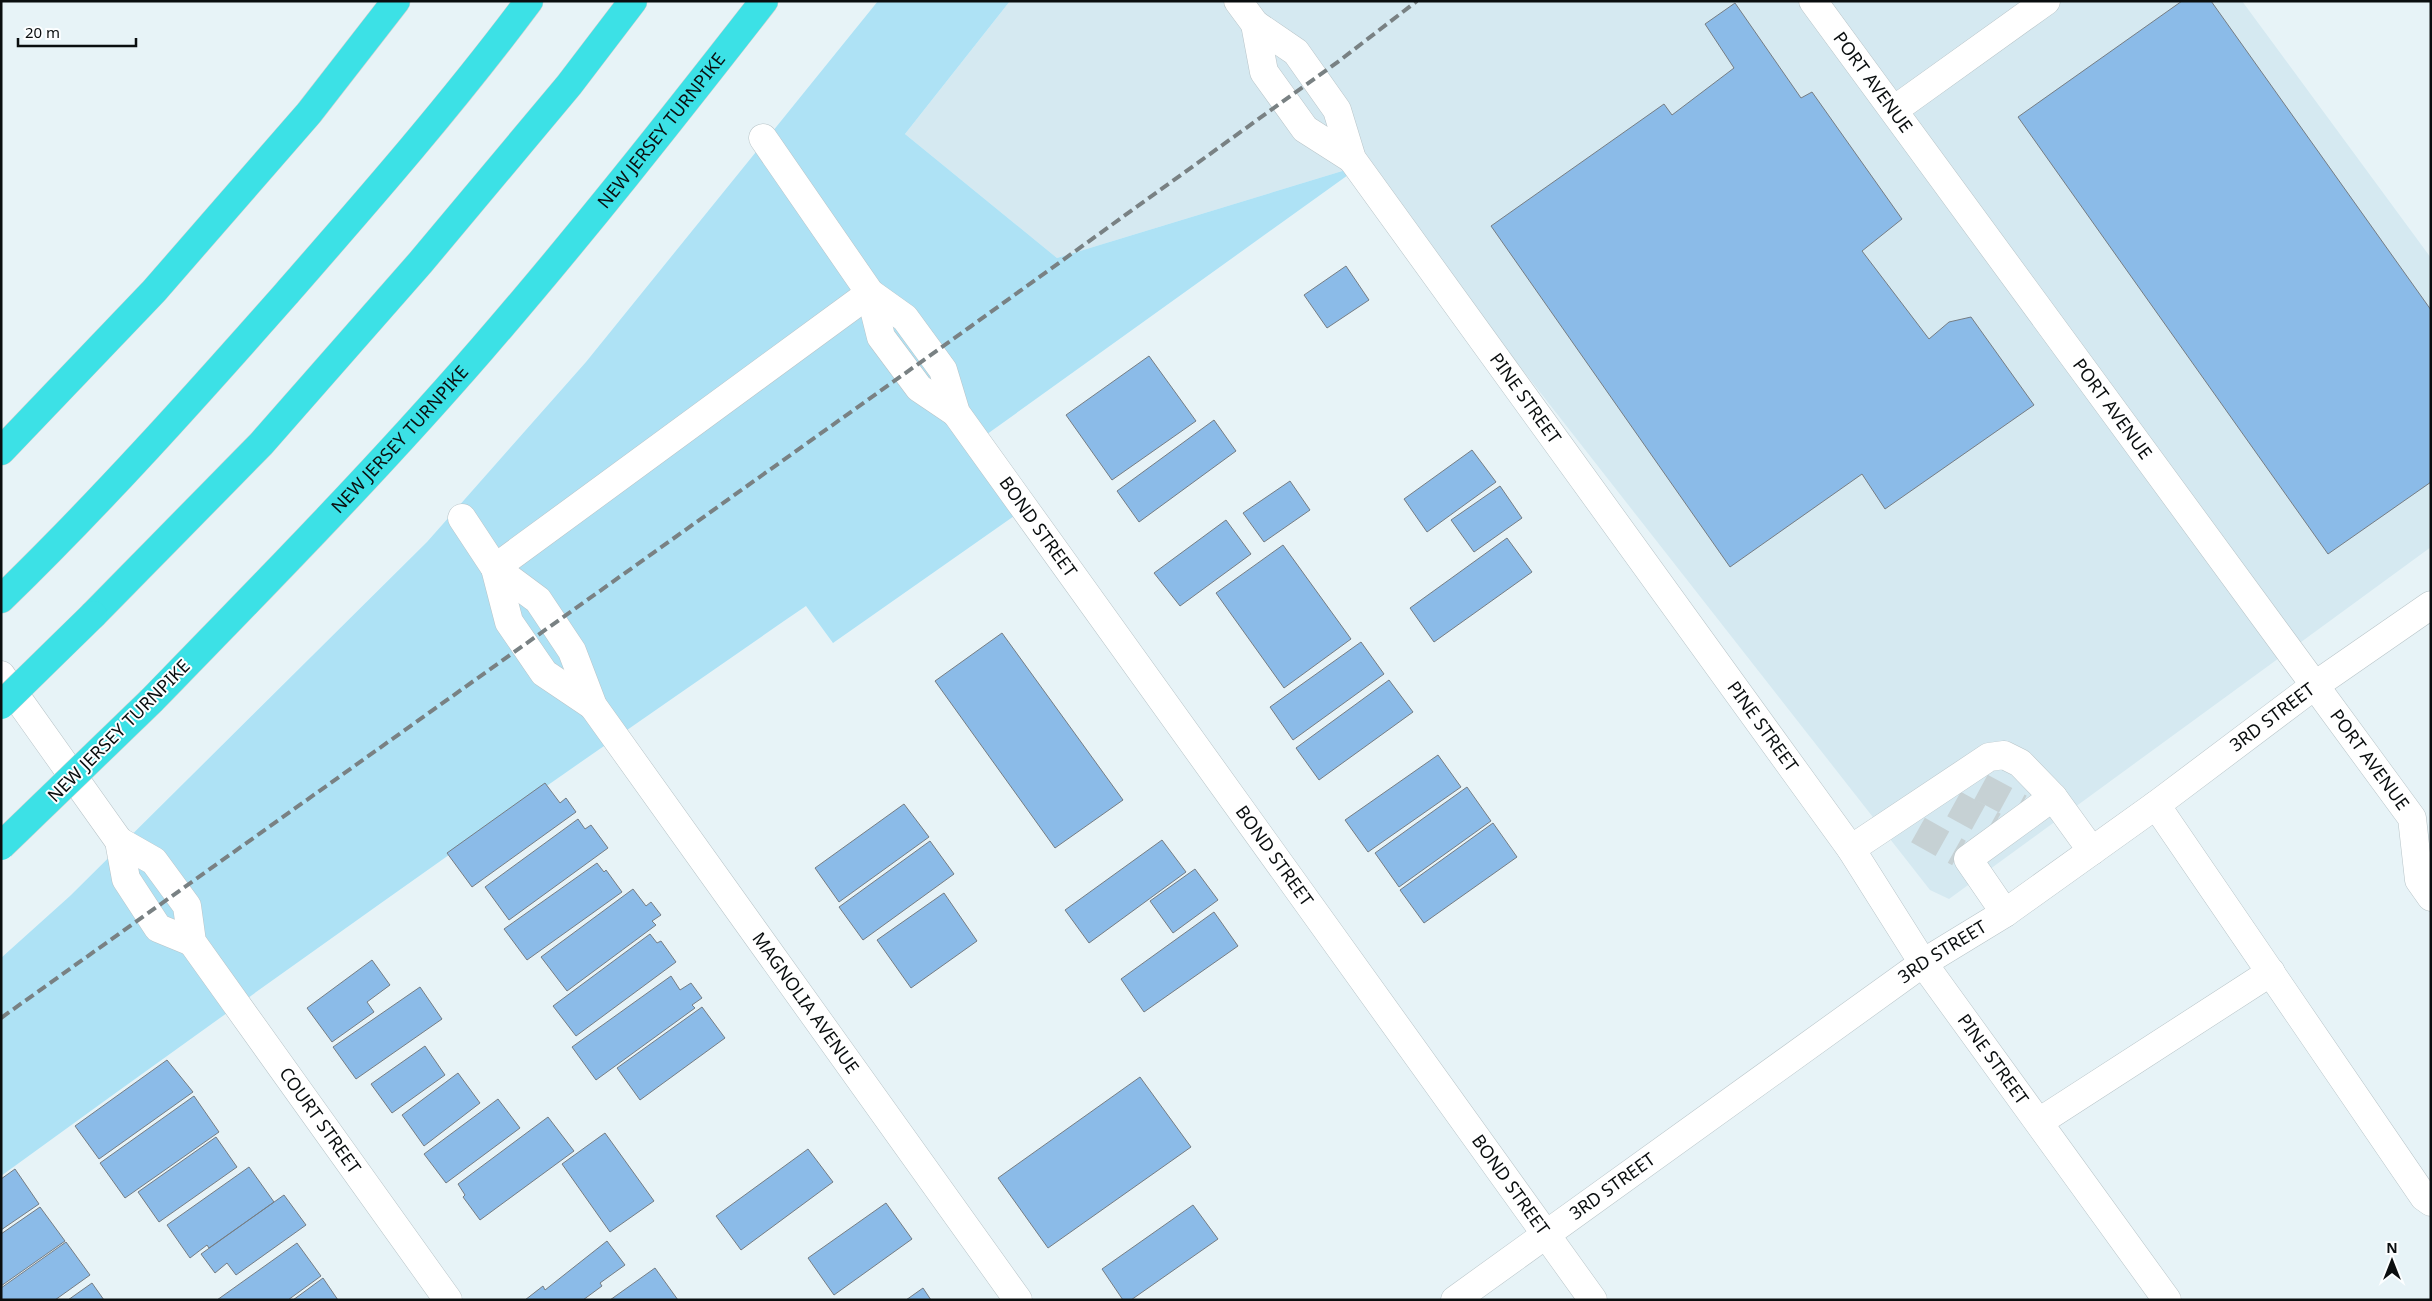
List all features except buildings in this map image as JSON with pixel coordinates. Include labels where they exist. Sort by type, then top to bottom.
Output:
[{"type":"highway","points":[[1,452],[154,291],[308,113],[396,1]]},
{"type":"highway","points":[[1,705],[93,615],[261,444],[420,263],[569,85],[633,1]]},
{"type":"highway","name":"NEW JERSEY TURNPIKE","points":[[1,846],[151,701],[322,526],[481,351],[633,169],[764,1]]},
{"type":"highway","points":[[1,599],[44,557],[214,376],[370,198],[524,7]]},
{"type":"street","name":"PINE STREET","points":[[1238,1],[1255,24],[1296,52],[1337,110],[1352,159],[1851,849],[1923,963],[2166,1300]]},
{"type":"street","name":"PORT AVENUE","points":[[1813,1],[2275,629],[2314,686],[2421,822],[2418,880],[2431,897]]},
{"type":"street","points":[[1894,110],[2046,1]]},
{"type":"street","name":"PINE STREET","points":[[1255,24],[1264,72],[1305,129],[1352,159]]},
{"type":"street","name":"BOND STREET","points":[[762,138],[870,293],[905,318],[943,370],[956,413],[1593,1300]]},
{"type":"street","points":[[495,568],[870,293]]},
{"type":"street","name":"MAGNOLIA AVENUE","points":[[462,518],[495,568],[509,622],[544,673],[593,706]]},
{"type":"street","name":"MAGNOLIA AVENUE","points":[[495,568],[538,600],[572,651],[593,706],[1018,1300]]},
{"type":"street","name":"3RD STREET","points":[[1455,1300],[1923,963],[2005,913],[2156,805],[2314,686],[2431,605]]},
{"type":"street","name":"COURT STREET","points":[[1,674],[119,841],[126,880],[158,928],[192,942]]},
{"type":"street","points":[[1851,849],[1910,822],[1972,780],[1989,757],[2004,755],[2020,763],[2052,797],[2092,851]]},
{"type":"street","points":[[2005,913],[1964,856],[2025,811],[2052,797]]},
{"type":"street","points":[[2156,805],[2424,1197],[2431,1202]]},
{"type":"street","name":"COURT STREET","points":[[119,841],[154,860],[187,906],[192,942],[448,1300]]},
{"type":"street","points":[[2039,1122],[2271,972]]},
{"type":"shaded area","points":[[878,1],[1010,1],[905,134],[1057,258],[1362,165],[983,437],[1031,504],[833,643],[806,606],[402,888],[1,1176],[1,958],[70,896],[427,542],[586,362]]},
{"type":"shaded area","points":[[1010,1],[2242,1],[2431,258],[2431,547],[1949,899],[1930,890],[1362,165],[1057,258],[905,134]]},
{"type":"tunnel","points":[[1981,787],[2020,808]]},
{"type":"tunnel","points":[[1954,804],[1994,826]]},
{"type":"tunnel","points":[[1918,830],[1959,853]]},
{"type":"railway","points":[[1,1018],[970,327],[1339,61],[1417,1]]}]
